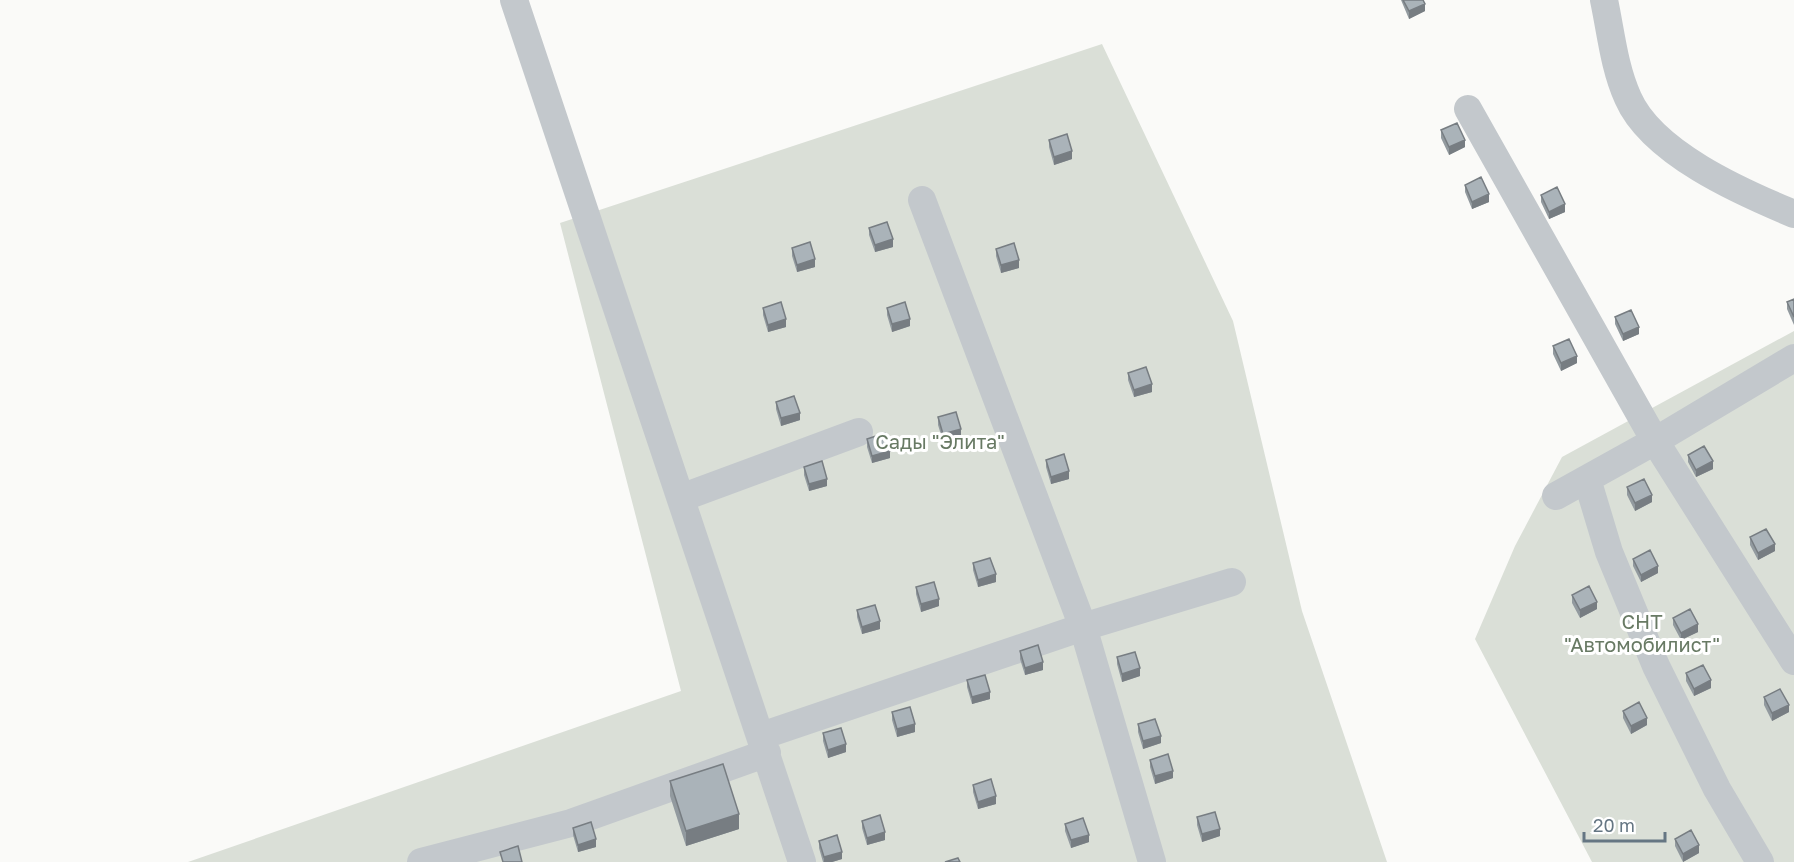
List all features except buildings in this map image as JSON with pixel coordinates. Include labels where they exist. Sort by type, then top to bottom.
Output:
[{"type":"street","points":[[514,0],[802,862]]},
{"type":"street","points":[[1604,0],[1615,61],[1628,99],[1645,126],[1671,148],[1736,189],[1794,214]]},
{"type":"street","points":[[1468,109],[1655,441],[1794,661]]},
{"type":"street","points":[[922,200],[1083,627],[1152,862]]},
{"type":"street","points":[[1556,496],[1655,441],[1794,358]]},
{"type":"street","points":[[681,498],[859,432]]},
{"type":"street","points":[[1587,479],[1610,552],[1656,666],[1717,789],[1760,862]]},
{"type":"street","points":[[421,862],[571,823],[764,744],[1083,627],[1232,582]]},
{"type":"green space","name":"Сады \"Элита\"","points":[[1102,44],[1233,321],[1302,611],[1387,862],[188,862],[681,691],[560,223]]},
{"type":"green space","name":"СНТ \"Автомобилист\"","points":[[1794,331],[1794,862],[1592,862],[1475,639],[1515,546],[1562,457]]}]
